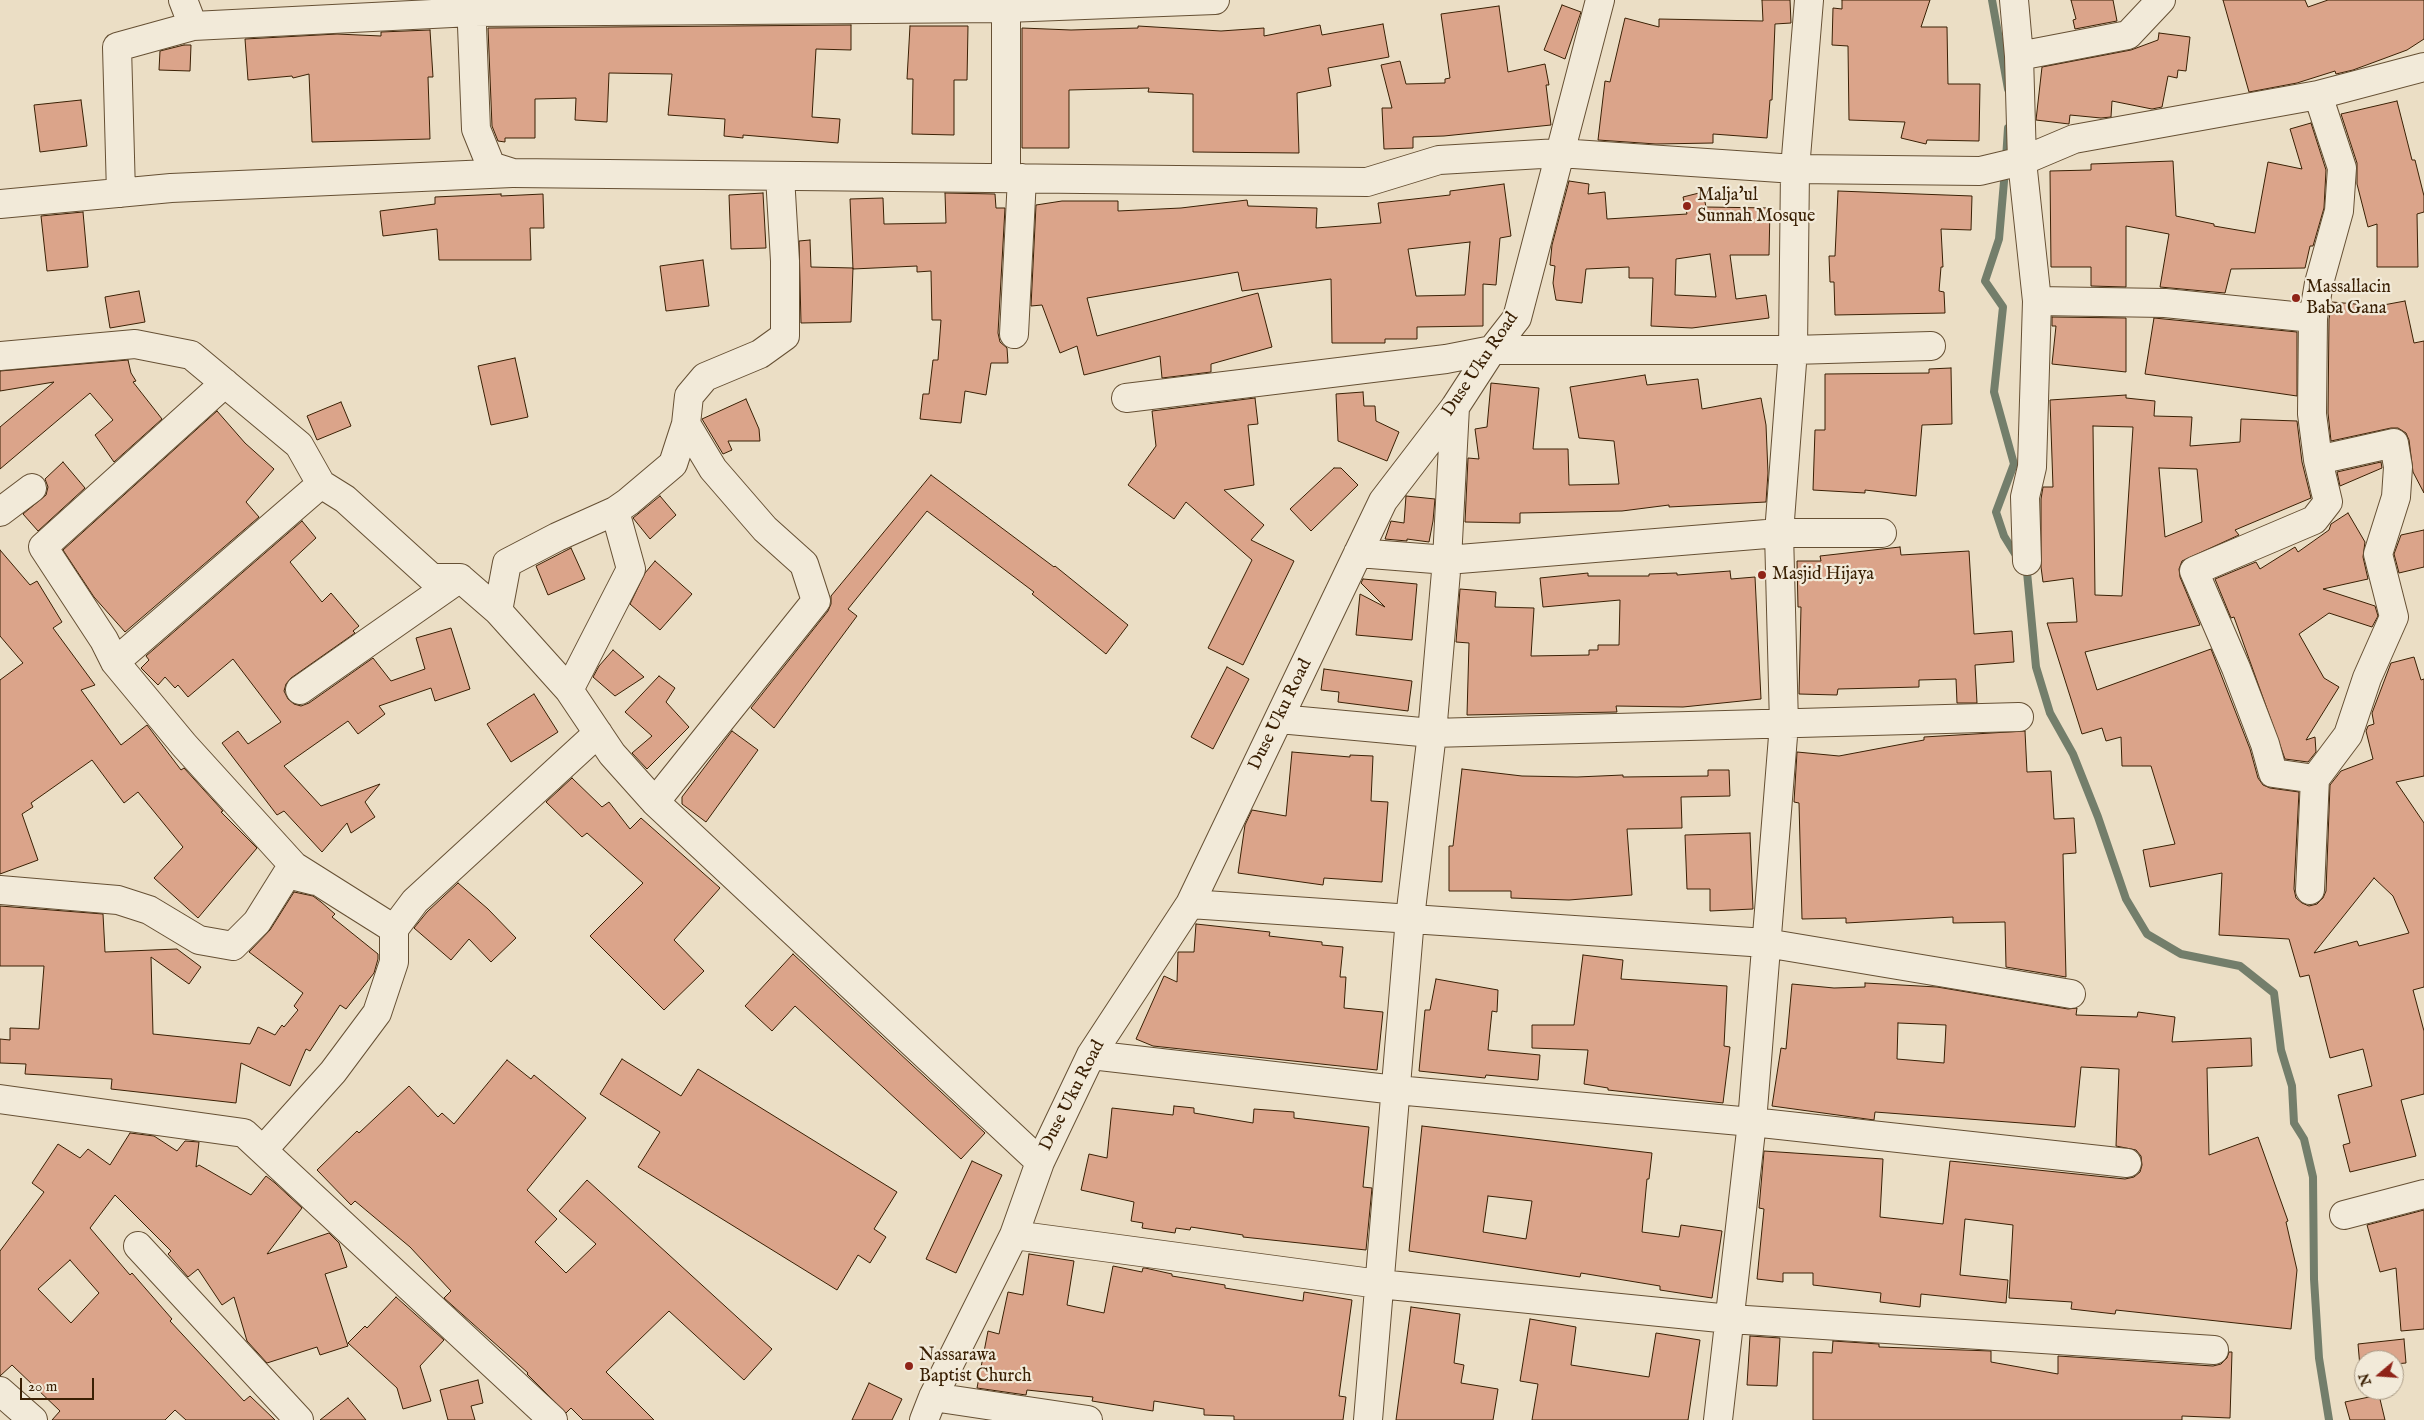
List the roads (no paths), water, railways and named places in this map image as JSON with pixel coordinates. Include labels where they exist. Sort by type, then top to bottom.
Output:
[{"type":"street","points":[[182,0],[193,26]]},
{"type":"street","points":[[121,193],[117,47],[193,26],[471,6],[1006,4],[1215,0]]},
{"type":"street","name":"Duse Uku Road","points":[[929,1408],[1014,1235],[1040,1162],[1090,1055],[1190,904],[1383,501],[1456,407],[1492,350],[1517,318],[1600,0]]},
{"type":"street","points":[[1718,1420],[1752,1122],[1784,724],[1778,532],[1792,350],[1795,169],[1809,0]]},
{"type":"street","points":[[2014,0],[2019,56],[2022,161],[2037,301],[2032,467],[2025,497],[2027,561]]},
{"type":"street","points":[[2019,56],[2128,35],[2160,0]]},
{"type":"street","points":[[1006,4],[1014,178],[1014,334]]},
{"type":"street","points":[[471,6],[476,129],[491,166],[513,173]]},
{"type":"street","points":[[0,204],[172,188],[513,173],[1367,182],[1439,160],[1559,153],[1795,169],[1980,171],[2022,161],[2074,139],[2318,95],[2424,66]]},
{"type":"street","points":[[2315,778],[2273,773],[2265,744],[2236,668],[2194,571],[2314,520],[2328,502],[2318,460],[2312,414],[2313,318],[2319,283],[2339,211],[2342,168],[2318,95]]},
{"type":"street","points":[[498,611],[507,563],[615,511],[673,464],[686,424],[689,396],[705,377],[760,354],[785,336],[785,261],[780,176]]},
{"type":"street","points":[[2037,301],[2165,303],[2313,318]]},
{"type":"street","points":[[0,356],[135,344],[191,356],[299,445],[321,484],[345,499],[432,578],[460,578],[498,611],[569,690],[612,754],[655,802],[1040,1162]]},
{"type":"street","points":[[1126,398],[1446,359],[1492,350],[1792,350],[1931,346]]},
{"type":"street","points":[[225,383],[43,547],[104,640],[114,662],[184,745],[294,866],[394,929]]},
{"type":"street","points":[[1368,1420],[1410,918],[1432,733],[1447,560],[1456,407]]},
{"type":"street","points":[[655,802],[816,601],[804,564],[765,529],[713,470],[686,424]]},
{"type":"street","points":[[2310,890],[2315,778],[2348,736],[2367,678],[2394,617],[2378,554],[2396,497],[2398,467],[2394,442],[2318,460]]},
{"type":"street","points":[[114,662],[321,484]]},
{"type":"street","points":[[0,512],[32,488]]},
{"type":"street","points":[[569,690],[631,569],[615,511]]},
{"type":"street","points":[[1358,553],[1447,560],[1778,532],[1882,533]]},
{"type":"street","points":[[300,690],[460,578]]},
{"type":"street","points":[[1278,719],[1432,733],[2019,717]]},
{"type":"street","points":[[263,1150],[333,1072],[377,1013],[394,962],[394,929],[415,901],[598,733]]},
{"type":"street","points":[[0,890],[118,900],[149,910],[198,940],[233,946],[257,922],[287,874],[321,883]]},
{"type":"street","points":[[1190,904],[1766,943],[2071,994]]},
{"type":"street","points":[[1090,1055],[1396,1090],[1752,1122],[2127,1163]]},
{"type":"street","points":[[0,1100],[244,1133],[553,1420]]},
{"type":"street","points":[[2344,1215],[2424,1194]]},
{"type":"street","points":[[1014,1235],[1378,1284],[1730,1319],[2214,1350]]},
{"type":"street","points":[[138,1246],[299,1420]]},
{"type":"street","points":[[0,1391],[33,1420]]},
{"type":"street","points":[[929,1408],[1088,1420]]},
{"type":"waterway","points":[[1992,0],[2008,89]]},
{"type":"waterway","points":[[2006,159],[2008,128]]},
{"type":"waterway","points":[[2005,170],[1999,239],[1985,281],[2003,307],[1994,392],[2014,464],[1996,512],[2004,536],[2017,557]]},
{"type":"waterway","points":[[2023,567],[2027,572],[2036,667],[2050,713],[2073,754],[2098,817],[2126,899],[2147,934],[2181,954],[2240,966],[2274,993],[2281,1050],[2292,1086],[2294,1123],[2304,1139],[2313,1177],[2314,1279],[2319,1358],[2329,1420]]},
{"type":"place","name":"Malja'ul Sunnah Mosque","points":[[1687,206]]},
{"type":"place","name":"Massallacin Baba Gana","points":[[2296,298]]},
{"type":"place","name":"Masjid Hijaya","points":[[1762,575]]},
{"type":"place","name":"Nassarawa Baptist Church","points":[[909,1366]]}]
